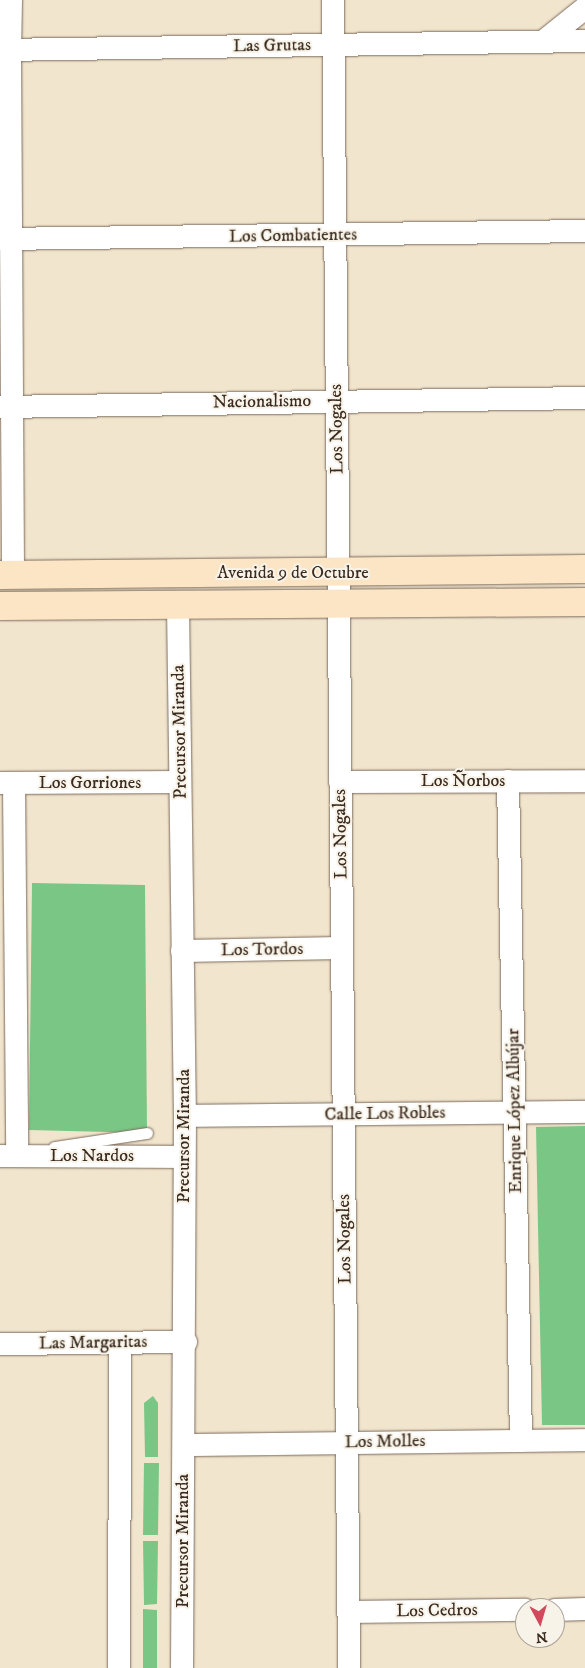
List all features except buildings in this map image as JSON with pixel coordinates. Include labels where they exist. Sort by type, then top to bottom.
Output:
[{"type":"street","points":[[7,575],[5,50],[11,0]]},
{"type":"street","name":"Los Nogales","points":[[332,0],[349,1668]]},
{"type":"street","points":[[544,42],[585,8]]},
{"type":"street","name":"Las Grutas","points":[[5,50],[585,41]]},
{"type":"street","name":"Los Combatientes","points":[[6,239],[335,236],[585,231]]},
{"type":"street","name":"Nacionalismo","points":[[6,407],[337,400],[585,398]]},
{"type":"street","name":"Avenida 9 de Octubre","points":[[7,575],[585,569]]},
{"type":"street","name":"Avenida 9 de Octubre","points":[[0,606],[585,602]]},
{"type":"street","name":"Precursor Miranda","points":[[178,605],[186,1342],[182,1668]]},
{"type":"street","name":"Enrique López Albújar","points":[[508,781],[521,1441]]},
{"type":"street","name":"Los Ñorbos","points":[[340,782],[585,781]]},
{"type":"street","name":"Los Gorriones","points":[[7,783],[180,782]]},
{"type":"street","points":[[6,1156],[7,783]]},
{"type":"street","name":"Los Tordos","points":[[182,951],[342,948]]},
{"type":"street","name":"Calle Los Robles","points":[[185,1116],[585,1112]]},
{"type":"street","name":"Los Nardos","points":[[6,1156],[184,1157]]},
{"type":"street","name":"Las Margaritas","points":[[0,1344],[186,1342]]},
{"type":"street","points":[[119,1668],[120,1343]]},
{"type":"street","name":"Los Molles","points":[[184,1445],[585,1440]]},
{"type":"street","name":"Los Cedros","points":[[349,1612],[515,1610]]},
{"type":"street","points":[[565,1610],[585,1610]]},
{"type":"lane","points":[[6,1156],[147,1133]]},
{"type":"green space","points":[[32,883],[145,885],[147,1133],[29,1130]]},
{"type":"green space","points":[[585,1126],[585,1425],[542,1425],[536,1127]]},
{"type":"green space","points":[[153,1396],[158,1403],[158,1457],[145,1457],[144,1403]]},
{"type":"green space","points":[[144,1463],[159,1463],[158,1535],[143,1535]]},
{"type":"green space","points":[[143,1541],[158,1541],[157,1604],[144,1605]]},
{"type":"green space","points":[[143,1609],[157,1610],[157,1668],[143,1668]]}]
